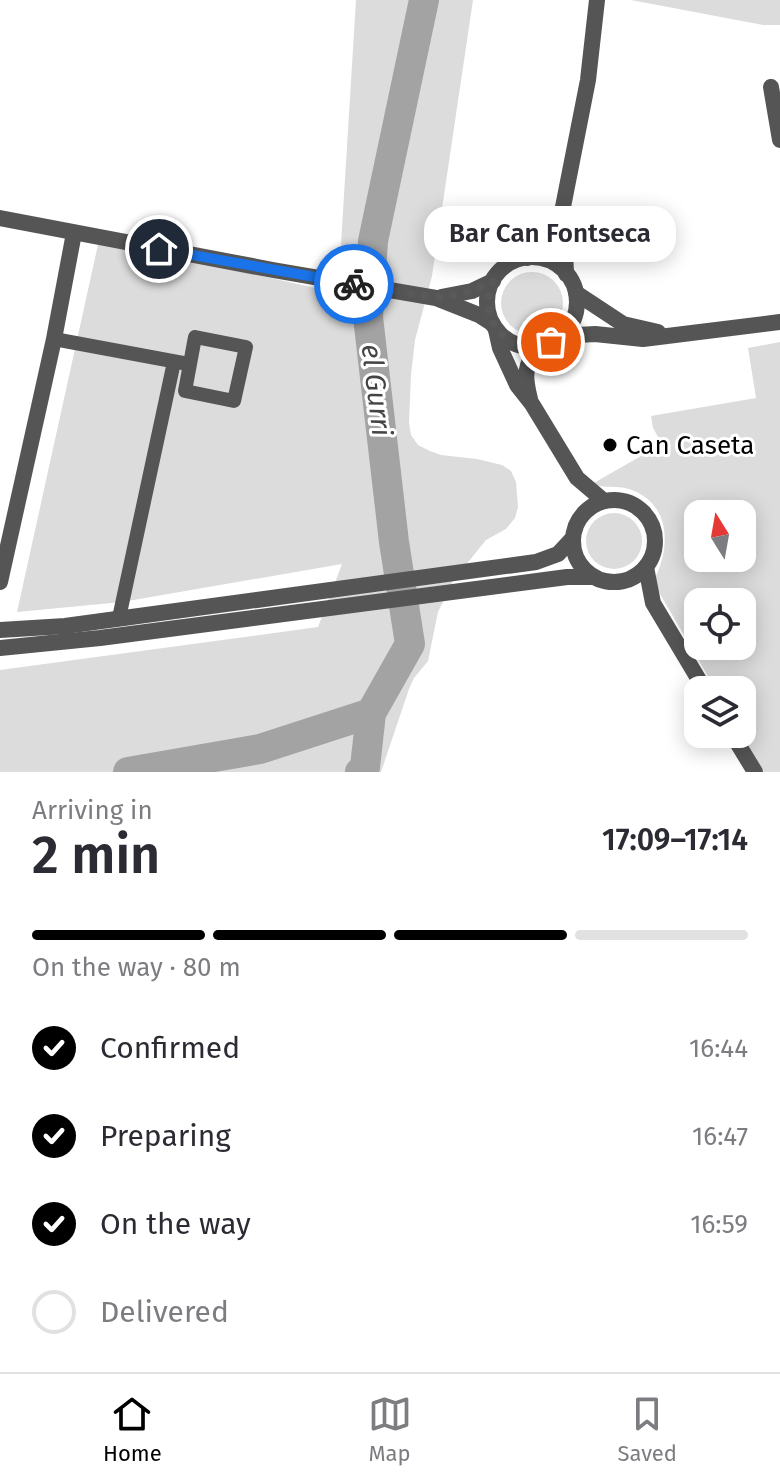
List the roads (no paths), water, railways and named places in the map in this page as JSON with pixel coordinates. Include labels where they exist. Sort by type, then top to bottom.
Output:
[{"type":"street","points":[[566,274],[561,217],[588,80],[597,0]]},
{"type":"street","points":[[771,87],[780,140]]},
{"type":"street","points":[[527,258],[561,217]]},
{"type":"street","points":[[0,218],[433,297],[479,315],[494,326],[505,338],[517,344],[539,346],[561,336],[573,321],[576,307],[576,293],[566,274],[549,261],[527,258],[507,265],[493,281],[487,303],[494,326],[500,348],[517,385],[577,478],[604,501]]},
{"type":"street","points":[[0,582],[54,339],[74,233]]},
{"type":"street","points":[[433,297],[472,291],[493,281]]},
{"type":"street","points":[[576,293],[623,324],[675,335]]},
{"type":"street","points":[[561,336],[595,334],[643,339],[780,322]]},
{"type":"street","points":[[195,337],[246,347],[234,401],[185,391],[190,364],[195,337]]},
{"type":"street","points":[[54,339],[190,364]]},
{"type":"street","points":[[532,404],[525,373],[539,346]]},
{"type":"street","points":[[119,618],[174,362]]},
{"type":"street","points":[[577,478],[581,516]]},
{"type":"street","points":[[0,648],[100,638],[567,577],[624,581],[646,567],[655,543],[648,519],[629,503],[604,501],[591,507],[575,527],[572,539],[576,558],[593,577]]},
{"type":"street","points":[[0,630],[65,626],[536,562],[558,554],[572,539]]},
{"type":"street","points":[[646,567],[653,603],[697,676]]},
{"type":"street","points":[[624,581],[653,603]]},
{"type":"street","points":[[740,748],[755,772]]},
{"type":"waterway","name":"el Gurri","points":[[360,772],[365,767],[371,713],[410,644],[394,542],[368,317],[373,241],[424,0]]},
{"type":"waterway","points":[[128,772],[260,749],[371,713]]},
{"type":"place","name":"Bar Can Fontseca","points":[[551,342]]},
{"type":"place","name":"Can Caseta","points":[[610,445]]}]
